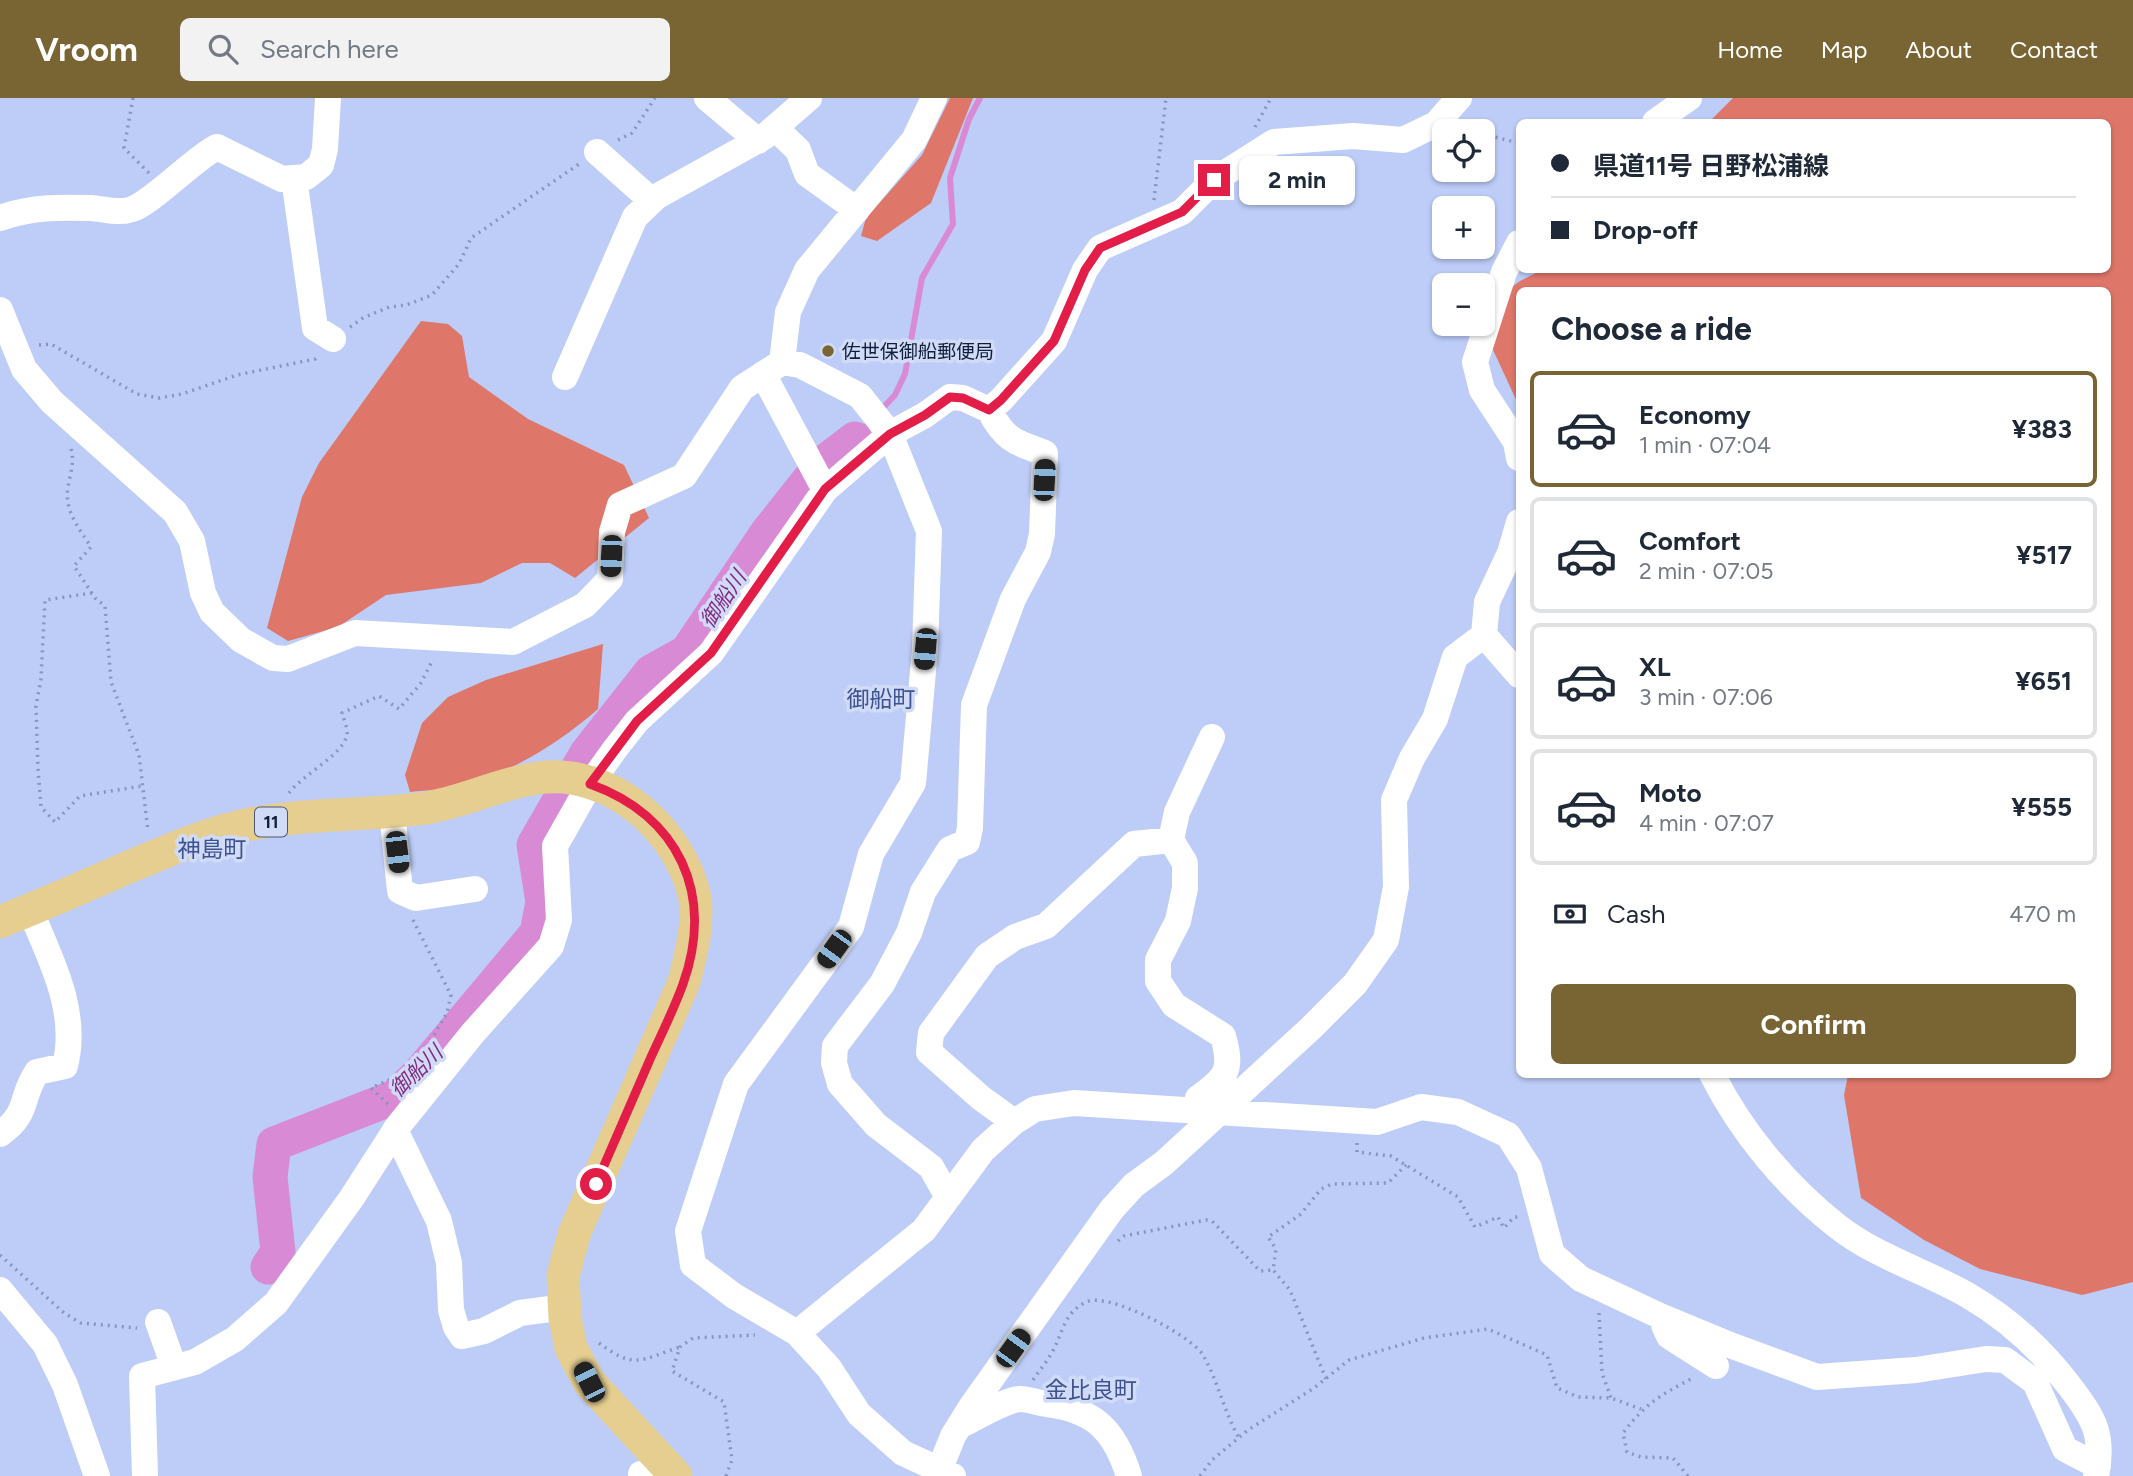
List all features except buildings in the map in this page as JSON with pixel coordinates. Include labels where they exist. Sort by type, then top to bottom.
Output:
[{"type":"main road","name":"11","points":[[15,916],[189,841],[251,824],[428,808],[537,778],[578,781]]},
{"type":"main road","points":[[578,781],[612,792],[657,823],[682,860],[695,900],[693,942],[684,982],[574,1234],[563,1276],[571,1348],[589,1382],[676,1476]]},
{"type":"street","points":[[0,218],[20,211],[62,207],[130,211],[200,156],[217,147],[282,179],[306,177],[321,166],[325,149],[328,98]]},
{"type":"street","points":[[707,98],[798,150],[807,174],[857,210]]},
{"type":"street","points":[[565,377],[635,217],[652,201],[766,134],[809,98]]},
{"type":"street","points":[[825,489],[773,368],[788,312],[807,270],[914,141],[934,98]]},
{"type":"street","points":[[989,410],[1054,341],[1085,270],[1100,248],[1182,212],[1214,180],[1274,142],[1353,136],[1404,139],[1436,124],[1459,98]]},
{"type":"street","points":[[1660,119],[1689,98]]},
{"type":"street","points":[[597,152],[652,201]]},
{"type":"street","points":[[295,178],[315,328],[333,339]]},
{"type":"street","points":[[1516,249],[1504,272],[1475,362],[1482,390],[1516,442]]},
{"type":"street","points":[[0,310],[24,369],[52,402],[176,512],[192,541],[203,593],[212,612],[241,640],[273,659],[288,659],[355,633],[513,642],[585,605],[610,579],[612,532],[620,505],[684,476],[742,388],[773,368],[800,365],[860,396],[890,434],[929,531],[925,649],[913,783],[871,854],[851,927],[736,1084],[688,1231],[694,1265],[734,1296],[797,1333],[829,1368],[859,1414],[902,1453],[943,1474],[959,1426],[1112,1209],[1134,1185],[1164,1163],[1208,1113],[1355,984],[1386,940],[1396,887],[1394,800],[1412,758],[1434,719],[1455,657],[1484,635],[1488,602],[1510,553],[1516,532]]},
{"type":"street","points":[[145,1476],[142,1376],[195,1362],[235,1339],[276,1303],[399,1125],[473,1033],[551,946],[559,920],[555,846],[578,781],[637,721],[711,653],[825,489],[890,434],[925,415],[950,397],[963,398],[989,410],[999,429],[1011,441],[1045,453],[1042,534],[1038,552],[1013,599],[974,705],[967,842],[950,849],[923,892],[909,933],[882,984],[835,1046],[834,1063],[840,1084],[876,1125],[931,1167],[948,1197]]},
{"type":"street","points":[[1484,635],[1514,662]]},
{"type":"street","points":[[1208,1113],[1198,1098],[1222,1081],[1229,1059],[1223,1036],[1174,1004],[1158,981],[1158,960],[1178,921],[1185,888],[1185,863],[1171,840],[1177,813],[1212,737]]},
{"type":"street","points":[[392,811],[400,891],[416,898],[475,889]]},
{"type":"street","points":[[1014,1122],[981,1098],[929,1052],[931,1033],[987,956],[1016,937],[1046,926],[1134,844],[1171,840]]},
{"type":"street","points":[[0,1134],[17,1122],[28,1086],[37,1072],[65,1066],[69,1053],[64,990],[15,916]]},
{"type":"street","points":[[797,1333],[923,1230],[983,1150],[1014,1122],[1035,1109],[1074,1103],[1377,1122],[1421,1107],[1458,1112],[1508,1135],[1529,1168],[1552,1254],[1581,1279],[1660,1316],[1817,1377],[1916,1370],[1986,1359],[2005,1360],[2035,1382],[2065,1449],[2097,1471],[2101,1442],[2085,1406],[2028,1337],[1969,1296],[1897,1261],[1839,1228],[1800,1194],[1752,1139],[1714,1078]]},
{"type":"street","points":[[399,1125],[439,1221],[449,1263],[451,1310],[462,1336],[484,1331],[520,1314],[565,1307]]},
{"type":"street","points":[[0,1290],[45,1344],[65,1385],[97,1476]]},
{"type":"street","points":[[1660,1316],[1669,1336],[1716,1366]]},
{"type":"street","points":[[159,1326],[174,1367]]},
{"type":"street","points":[[959,1426],[1019,1399],[1068,1406],[1093,1418],[1121,1448],[1129,1476]]},
{"type":"path","points":[[133,98],[124,148],[163,187]]},
{"type":"path","points":[[19,356],[41,344],[51,344],[137,394],[159,398],[182,394],[237,375],[315,359],[333,339],[363,318],[389,307],[407,305],[432,295],[459,264],[471,238],[597,152],[632,133],[655,98]]},
{"type":"path","points":[[1150,226],[1166,98]]},
{"type":"path","points":[[1495,137],[1516,142]]},
{"type":"path","points":[[70,445],[74,458],[67,491],[70,514],[91,547],[74,566],[92,593],[105,606],[111,682],[139,755],[151,858]]},
{"type":"path","points":[[92,593],[45,600],[41,679],[36,706],[41,807],[55,822],[80,796],[142,786]]},
{"type":"path","points":[[280,821],[289,793],[299,780],[340,750],[347,734],[342,713],[379,696],[399,709],[421,683],[444,639]]},
{"type":"path","points":[[399,1125],[371,1088],[415,1068],[447,1013],[451,995],[407,908],[409,895]]},
{"type":"path","points":[[1356,1136],[1357,1152],[1391,1156],[1458,1197],[1475,1227],[1498,1217],[1504,1228],[1514,1217],[1525,1216]]},
{"type":"path","points":[[1326,1379],[1290,1290],[1273,1270],[1276,1249],[1268,1237],[1301,1214],[1321,1189],[1332,1184],[1388,1184],[1406,1165]]},
{"type":"path","points":[[1115,1244],[1124,1236],[1206,1220],[1212,1221],[1260,1271],[1273,1270]]},
{"type":"path","points":[[0,1255],[64,1313],[81,1324],[159,1326]]},
{"type":"path","points":[[1598,1287],[1602,1373],[1611,1398]]},
{"type":"path","points":[[1019,1399],[1052,1352],[1063,1322],[1086,1302],[1110,1301],[1130,1307],[1202,1353],[1227,1418],[1238,1438]]},
{"type":"path","points":[[1200,1476],[1212,1460],[1238,1438],[1326,1379],[1349,1360],[1424,1338],[1488,1329],[1547,1355],[1557,1388],[1578,1397],[1611,1398],[1641,1409]]},
{"type":"path","points":[[599,1343],[621,1359],[635,1362],[680,1347],[693,1338],[758,1335]]},
{"type":"path","points":[[680,1347],[672,1371],[724,1402],[732,1460],[726,1476]]},
{"type":"path","points":[[1688,1476],[1673,1458],[1641,1457],[1627,1452],[1623,1433],[1641,1409],[1655,1397],[1716,1366]]},
{"type":"shaded area","points":[[950,98],[973,98],[931,203],[877,241],[861,236],[866,218],[922,155]]},
{"type":"shaded area","points":[[1733,98],[2133,98],[2133,1282],[2082,1295],[1980,1269],[1924,1240],[1861,1198],[1844,1095],[1847,1078],[2111,1078],[2111,287],[1516,287],[1516,400],[1487,336],[1495,336],[1495,299],[1536,273],[2111,273],[2111,119],[1712,119]]},
{"type":"shaded area","points":[[421,321],[448,324],[462,336],[469,377],[528,419],[624,465],[649,518],[575,578],[550,563],[522,563],[481,583],[386,595],[338,627],[288,641],[267,628],[302,497],[319,463]]},
{"type":"shaded area","points":[[603,644],[598,709],[583,721],[552,744],[501,772],[458,787],[410,792],[405,775],[422,723],[448,697],[486,680]]},
{"type":"waterway","name":"御船川","points":[[880,411],[895,395],[905,374],[922,278],[953,224],[950,178],[969,119],[980,98]]},
{"type":"waterway","name":"御船川","points":[[855,439],[870,422]]},
{"type":"waterway","name":"御船川","points":[[268,1267],[278,1252],[270,1177],[274,1144],[395,1097],[419,1074],[537,933],[543,902],[534,845],[587,753],[651,672],[687,652],[767,533],[821,465],[855,439]]},
{"type":"place","name":"佐世保御船郵便局","points":[[828,351]]},
{"type":"district","name":"御船町","points":[[881,699]]},
{"type":"district","name":"神島町","points":[[212,849]]},
{"type":"district","name":"金比良町","points":[[1091,1390]]},
{"type":"route","points":[[596,1184],[684,982],[693,942],[695,900],[682,860],[657,823],[612,792],[590,784],[637,721],[711,653],[825,489],[890,434],[925,415],[950,397],[963,398],[989,410],[1054,341],[1085,270],[1100,248],[1182,212],[1214,180]]}]
